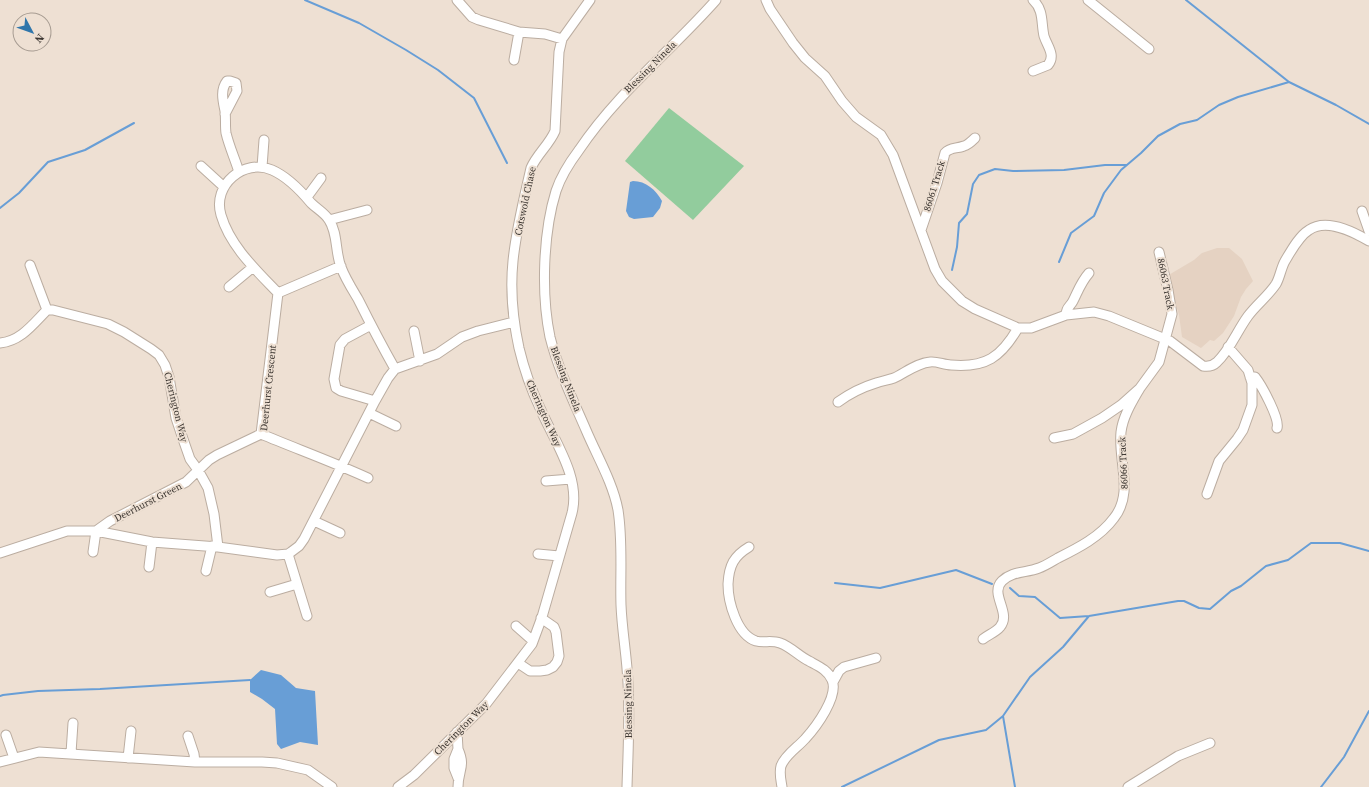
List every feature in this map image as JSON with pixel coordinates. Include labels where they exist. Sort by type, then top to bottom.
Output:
[{"type":"street","points":[[457,0],[472,17],[479,20],[519,32],[545,34],[562,39]]},
{"type":"street","name":"Cotswold Chase","points":[[514,322],[512,293],[513,261],[531,168],[535,159],[552,138],[555,131],[559,52],[562,39],[590,0]]},
{"type":"street","name":"Blessing Ninela","points":[[627,787],[629,728],[628,682],[621,607],[620,530],[617,508],[610,485],[557,359],[550,336],[544,274],[545,253],[549,222],[556,190],[568,166],[587,138],[625,92],[716,0]]},
{"type":"street","points":[[766,0],[770,9],[805,58],[818,69],[856,117],[880,135],[887,144],[893,155],[935,268],[942,281],[962,301],[975,309],[1018,328],[1031,328],[1066,315],[1079,312],[1094,312],[1109,316],[1165,339],[1178,346],[1200,364],[1207,367],[1216,363],[1247,318],[1275,285],[1285,262],[1308,230],[1322,225],[1340,227],[1369,241]]},
{"type":"street","points":[[1033,0],[1038,6],[1042,15],[1045,38],[1050,49],[1051,56],[1050,63],[1048,65],[1033,71]]},
{"type":"street","points":[[1088,0],[1149,49]]},
{"type":"street","points":[[514,60],[519,32]]},
{"type":"street","points":[[225,114],[226,135],[239,172]]},
{"type":"street","name":"86061 Track","points":[[921,230],[937,183],[945,153],[953,148],[965,146],[975,138]]},
{"type":"street","points":[[262,167],[264,140]]},
{"type":"street","points":[[201,166],[224,187]]},
{"type":"street","points":[[341,266],[278,293],[253,267],[233,240],[221,215],[219,201],[227,182],[239,172],[262,167],[273,170],[307,197],[312,204],[329,220],[334,232],[341,266],[395,369]]},
{"type":"street","points":[[307,197],[321,178]]},
{"type":"street","points":[[329,220],[367,210]]},
{"type":"street","points":[[1362,211],[1369,231]]},
{"type":"street","name":"86063 Track","points":[[1159,252],[1172,314],[1165,339]]},
{"type":"street","points":[[0,343],[14,340],[23,334],[47,310],[30,265]]},
{"type":"street","points":[[229,287],[253,267]]},
{"type":"street","points":[[1066,315],[1066,309],[1072,303],[1079,286],[1089,273]]},
{"type":"street","name":"Deerhurst Crescent","points":[[278,293],[261,434],[368,478]]},
{"type":"street","points":[[1072,303],[1077,305],[1079,312]]},
{"type":"street","name":"Cherington Way","points":[[47,310],[80,316],[108,324],[131,336],[159,355],[165,365],[169,377],[176,418],[190,459],[208,488],[214,514],[215,546]]},
{"type":"street","points":[[0,553],[67,531],[96,531],[152,542],[215,546],[288,554],[299,546],[304,540],[369,413],[388,378],[395,369],[437,354],[462,337],[478,331],[514,322]]},
{"type":"street","name":"Cherington Way","points":[[398,787],[414,775],[486,704],[533,641],[574,504],[571,479],[556,441],[530,384],[514,322]]},
{"type":"street","points":[[371,325],[342,342],[338,350],[334,379],[336,388],[341,391],[375,402]]},
{"type":"street","points":[[838,402],[858,390],[875,383],[892,379],[930,362],[971,366],[985,362],[1006,345],[1018,328]]},
{"type":"street","points":[[414,331],[420,361]]},
{"type":"street","name":"86066 Track","points":[[982,639],[996,631],[1003,623],[1003,615],[997,588],[1000,584],[1009,576],[1031,571],[1078,548],[1096,536],[1118,512],[1123,500],[1125,488],[1120,445],[1124,419],[1140,388],[1159,362],[1165,339]]},
{"type":"street","points":[[1207,494],[1219,461],[1237,439],[1249,417],[1252,405],[1252,383],[1248,370],[1228,347]]},
{"type":"street","points":[[1250,377],[1255,377],[1263,389],[1277,421],[1277,428]]},
{"type":"street","name":"86066 Track","points":[[1054,438],[1073,434],[1102,418],[1121,405],[1140,388]]},
{"type":"street","points":[[369,413],[396,426]]},
{"type":"street","name":"Deerhurst Green","points":[[96,531],[110,521],[186,482],[209,460],[217,455],[261,434]]},
{"type":"street","points":[[546,481],[571,479]]},
{"type":"street","points":[[314,521],[340,533]]},
{"type":"street","points":[[93,552],[96,531]]},
{"type":"street","points":[[149,567],[152,542]]},
{"type":"street","points":[[206,571],[215,546]]},
{"type":"street","points":[[749,546],[734,558],[728,579],[728,593],[733,612],[739,626],[753,640],[758,642],[773,641],[782,644],[821,668],[830,675],[833,682],[833,690],[829,704],[818,723],[807,738],[786,758],[781,765],[780,773],[782,787]]},
{"type":"street","points":[[288,554],[306,616]]},
{"type":"street","points":[[538,554],[559,556]]},
{"type":"street","points":[[270,592],[297,584]]},
{"type":"street","points":[[518,663],[530,671],[540,671],[553,667],[557,662],[559,656],[556,632],[554,627],[541,618]]},
{"type":"street","points":[[516,626],[533,641]]},
{"type":"street","points":[[833,682],[839,671],[844,667],[876,658]]},
{"type":"street","points":[[71,753],[73,724]]},
{"type":"street","points":[[128,758],[131,731]]},
{"type":"street","points":[[457,732],[458,750],[454,759],[454,768],[458,782]]},
{"type":"street","points":[[6,735],[14,758]]},
{"type":"street","points":[[188,736],[194,754],[194,762]]},
{"type":"street","points":[[1128,787],[1178,756],[1210,743]]},
{"type":"street","points":[[0,762],[39,752],[194,762],[277,763],[308,770],[332,787]]},
{"type":"shaded area","points":[[1217,248],[1229,248],[1242,259],[1253,281],[1241,297],[1234,316],[1223,333],[1214,341],[1210,340],[1201,348],[1182,337],[1179,315],[1167,276],[1194,260],[1202,253]]},
{"type":"green space","points":[[669,108],[744,166],[693,220],[625,161]]},
{"type":"water","points":[[633,181],[646,184],[657,193],[662,201],[660,208],[653,217],[634,219],[629,217],[626,211],[630,182]]},
{"type":"water","points":[[261,670],[281,675],[296,688],[315,691],[318,745],[300,742],[281,749],[277,744],[275,709],[250,692],[250,680]]},
{"type":"waterway","points":[[305,0],[359,23],[406,50],[438,70],[474,98],[507,163]]},
{"type":"waterway","points":[[1186,0],[1289,82],[1336,105],[1369,124]]},
{"type":"waterway","points":[[1059,262],[1071,233],[1094,216],[1104,193],[1121,170],[1158,136],[1180,124],[1197,120],[1219,105],[1238,97],[1289,82]]},
{"type":"waterway","points":[[0,208],[19,193],[48,162],[85,150],[134,123]]},
{"type":"waterway","points":[[952,270],[957,247],[959,223],[967,214],[973,184],[979,175],[995,169],[1013,171],[1064,170],[1105,165],[1127,165]]},
{"type":"waterway","points":[[1010,588],[1019,596],[1035,597],[1060,618],[1089,616],[1178,601],[1184,601],[1199,608],[1210,609],[1231,591],[1241,586],[1266,566],[1288,560],[1311,543],[1340,543],[1369,551]]},
{"type":"waterway","points":[[835,583],[880,588],[956,570],[992,584]]},
{"type":"waterway","points":[[842,787],[939,740],[986,730],[1003,716],[1030,677],[1063,647],[1089,616]]},
{"type":"waterway","points":[[0,696],[38,691],[100,689],[250,680]]},
{"type":"waterway","points":[[1321,787],[1344,757],[1369,711]]},
{"type":"waterway","points":[[1003,716],[1015,787]]}]
